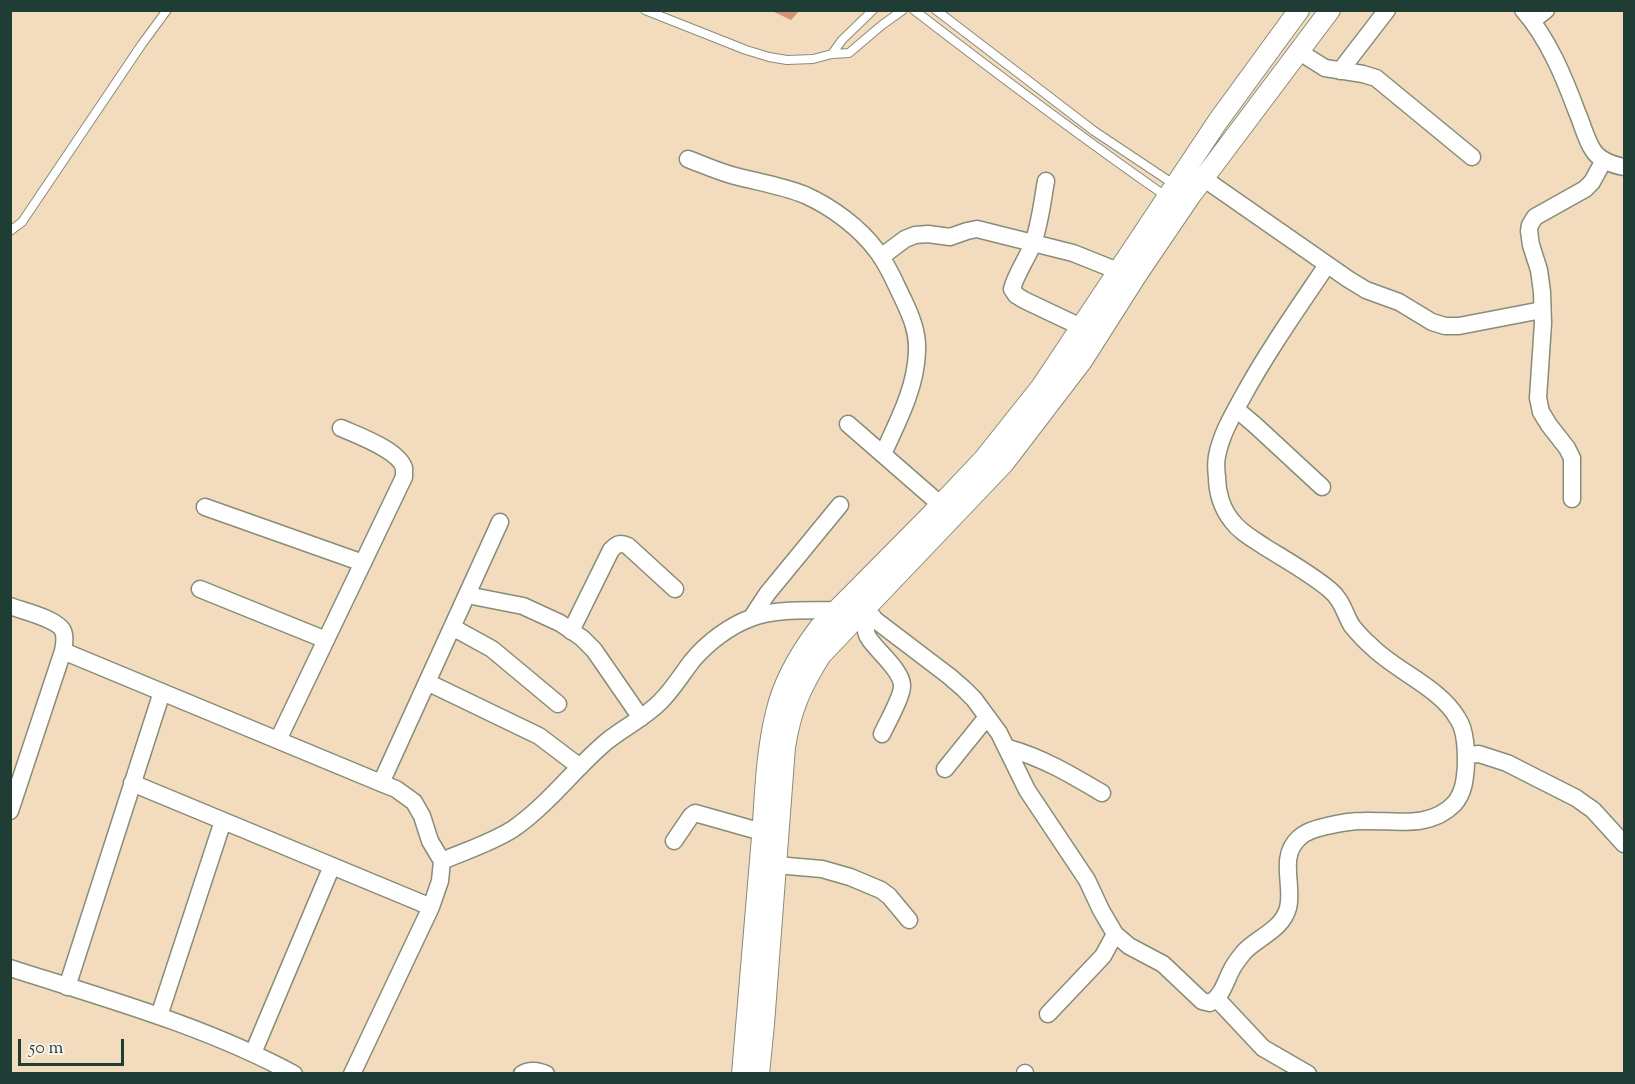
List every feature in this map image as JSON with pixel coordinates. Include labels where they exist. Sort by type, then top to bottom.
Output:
[{"type":"street","points":[[742,1074],[772,734],[784,687],[806,645],[855,609],[960,511],[1004,463],[1082,361],[1138,273],[1218,122],[1299,10]]},
{"type":"street","points":[[759,1074],[765,1024],[785,747],[792,710],[798,695],[821,655],[855,609],[1022,412],[1118,271],[1179,196],[1203,178],[1330,10]]},
{"type":"street","points":[[1340,71],[1387,10]]},
{"type":"street","points":[[1546,10],[1528,16],[1548,47],[1568,87],[1593,151],[1604,160],[1624,167]]},
{"type":"street","points":[[1298,51],[1325,68],[1376,78],[1472,157]]},
{"type":"street","points":[[688,159],[720,172],[805,195],[844,219],[864,236],[881,258],[897,286],[917,335],[917,353],[911,389],[883,454]]},
{"type":"street","points":[[1572,499],[1572,458],[1568,448],[1541,412],[1538,398],[1543,323],[1539,270],[1529,231],[1535,217],[1585,189],[1592,182],[1604,160]]},
{"type":"street","points":[[1203,178],[1326,265],[1366,290],[1410,307],[1432,322],[1445,326],[1459,326],[1542,310]]},
{"type":"street","points":[[1046,181],[1039,224],[1033,244],[1012,289],[1024,300],[1081,327]]},
{"type":"street","points":[[881,258],[904,239],[915,235],[950,237],[977,230],[1073,253],[1118,271]]},
{"type":"street","points":[[442,861],[496,838],[542,805],[607,741],[660,702],[709,643],[736,625],[752,617],[776,613],[855,609],[964,689],[987,717],[1008,748],[1028,790],[1087,880],[1115,934],[1129,946],[1164,964],[1202,1001],[1210,1003],[1217,999],[1232,968],[1242,954],[1284,918],[1289,906],[1289,854],[1294,843],[1301,836],[1318,828],[1363,820],[1403,822],[1428,820],[1454,804],[1461,794],[1465,779],[1466,759],[1463,733],[1459,719],[1449,707],[1433,692],[1370,646],[1352,625],[1343,606],[1332,591],[1246,535],[1232,522],[1220,497],[1216,479],[1217,456],[1225,430],[1272,348],[1326,265]]},
{"type":"street","points":[[1236,409],[1322,487]]},
{"type":"street","points":[[848,424],[941,505]]},
{"type":"street","points":[[278,740],[404,477],[404,468],[392,452],[341,428]]},
{"type":"street","points":[[752,617],[767,594],[840,505]]},
{"type":"street","points":[[205,507],[363,563]]},
{"type":"street","points":[[381,783],[500,522]]},
{"type":"street","points":[[571,631],[611,550],[617,544],[622,543],[628,546],[675,589]]},
{"type":"street","points":[[200,590],[326,640]]},
{"type":"street","points":[[467,595],[523,606],[560,623],[582,638],[594,650],[641,718]]},
{"type":"street","points":[[10,606],[54,622],[63,629],[65,639],[10,811]]},
{"type":"street","points":[[855,609],[867,635],[890,663],[902,684],[901,694],[882,734]]},
{"type":"street","points":[[452,627],[492,648],[558,704]]},
{"type":"street","points":[[63,651],[396,789],[414,802],[422,816],[430,841],[442,861],[440,881],[431,907],[352,1074]]},
{"type":"street","points":[[427,682],[539,736],[580,767]]},
{"type":"street","points":[[68,987],[162,692]]},
{"type":"street","points":[[945,769],[987,717]]},
{"type":"street","points":[[1008,748],[1052,764],[1102,793]]},
{"type":"street","points":[[1466,759],[1468,755],[1479,754],[1507,763],[1576,798],[1593,810],[1624,844]]},
{"type":"street","points":[[132,783],[431,907]]},
{"type":"street","points":[[674,841],[695,813],[762,832]]},
{"type":"street","points":[[159,1016],[223,821]]},
{"type":"street","points":[[776,865],[822,869],[850,877],[881,890],[909,920]]},
{"type":"street","points":[[253,1053],[332,866]]},
{"type":"street","points":[[1048,1014],[1104,956],[1115,934]]},
{"type":"street","points":[[10,968],[182,1023],[253,1053],[294,1074]]},
{"type":"street","points":[[1217,999],[1263,1048],[1308,1074]]},
{"type":"street","points":[[522,1074],[526,1071],[546,1074]]},
{"type":"lane","points":[[10,231],[22,222],[167,10]]},
{"type":"lane","points":[[645,10],[746,50],[787,60],[813,59],[832,54],[849,53],[903,10]]},
{"type":"lane","points":[[832,54],[842,40],[873,10]]},
{"type":"lane","points":[[914,10],[1034,103],[1179,196]]},
{"type":"lane","points":[[936,10],[1179,196]]},
{"type":"building","points":[[770,10],[800,10],[791,20]]}]
